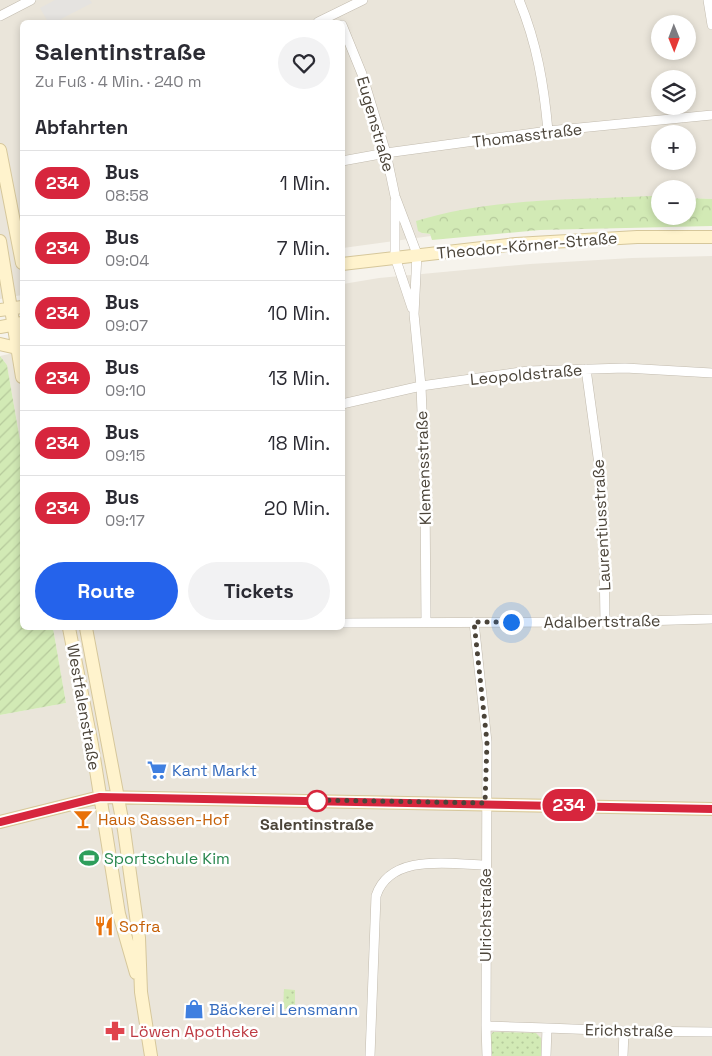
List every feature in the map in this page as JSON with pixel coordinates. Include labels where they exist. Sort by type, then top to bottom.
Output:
[{"type":"main road","points":[[0,150],[20,253]]},
{"type":"main road","name":"Theodor-Körner-Straße","points":[[345,264],[516,244],[628,237],[712,237]]},
{"type":"main road","points":[[0,241],[11,308],[18,323],[17,348],[20,365]]},
{"type":"main road","points":[[0,326],[18,323]]},
{"type":"main road","points":[[0,344],[17,348]]},
{"type":"main road","name":"Westfalenstraße","points":[[69,630],[92,745],[119,914],[141,992]]},
{"type":"main road","name":"Westfalenstraße","points":[[86,630],[118,797],[139,938],[141,992],[151,1056]]},
{"type":"main road","points":[[0,822],[100,797],[712,808]]},
{"type":"street","points":[[0,16],[31,0]]},
{"type":"street","points":[[322,20],[363,0]]},
{"type":"street","points":[[520,0],[536,47],[543,77],[548,131]]},
{"type":"street","points":[[708,0],[712,26]]},
{"type":"street","name":"Eugenstraße","points":[[338,13],[341,20]]},
{"type":"street","name":"Eugenstraße","points":[[345,32],[362,74],[386,153],[395,196],[417,254]]},
{"type":"street","name":"Thomasstraße","points":[[345,160],[548,131],[712,115]]},
{"type":"street","name":"Eugenstraße","points":[[395,196],[395,257]]},
{"type":"street","name":"Klemensstraße","points":[[417,254],[414,314],[421,386],[425,490],[426,622]]},
{"type":"street","name":"Klemensstraße","points":[[395,257],[414,314]]},
{"type":"street","name":"Leopoldstraße","points":[[345,403],[421,386],[528,371],[625,368],[712,373]]},
{"type":"street","name":"Laurentiusstraße","points":[[586,369],[603,494],[605,622]]},
{"type":"street","name":"Adalbertstraße","points":[[345,623],[605,622],[712,619]]},
{"type":"street","name":"Ulrichstraße","points":[[474,622],[487,742],[485,803],[487,1056]]},
{"type":"street","points":[[370,1056],[376,896],[379,887],[387,877],[398,870],[413,866],[430,864],[485,865]]},
{"type":"street","points":[[486,1026],[547,1028],[546,1056]]},
{"type":"street","name":"Erichstraße","points":[[547,1028],[712,1032]]},
{"type":"street","points":[[623,1056],[624,1031]]},
{"type":"shaded area","points":[[0,0],[712,0],[712,199],[696,198],[696,180],[651,180],[651,196],[526,202],[422,233],[430,234],[431,236],[345,248],[345,20],[20,20],[20,295],[0,299]]},
{"type":"shaded area","points":[[55,0],[90,0],[92,3],[62,20],[47,20],[40,8]]},
{"type":"shaded area","points":[[712,256],[712,1056],[0,1056],[0,715],[66,703],[53,630],[345,630],[345,284],[379,278],[530,264],[632,258]]},
{"type":"shaded area","points":[[20,351],[20,440],[7,365],[0,356]]},
{"type":"green space","points":[[651,196],[651,225],[696,225],[696,198],[712,199],[712,226],[540,230],[432,240],[430,234],[418,231],[416,221],[444,213],[473,208],[532,201]]},
{"type":"green space","points":[[0,356],[7,365],[20,440],[20,630],[53,630],[66,703],[0,715]]},
{"type":"green space","points":[[284,989],[295,990],[295,1009],[283,1009]]},
{"type":"green space","points":[[493,1032],[536,1033],[541,1038],[541,1056],[492,1056],[490,1036]]},
{"type":"bus line","name":"234","points":[[0,822],[100,797],[712,809]]},
{"type":"place","name":"Kant Markt","points":[[157,770]]},
{"type":"place","name":"Salentinstraße","points":[[317,801]]},
{"type":"place","name":"Haus Sassen-Hof","points":[[83,819]]},
{"type":"place","name":"Sportschule Kim","points":[[89,858]]},
{"type":"place","name":"Sofra","points":[[104,926]]},
{"type":"place","name":"Bäckerei Lensmann","points":[[194,1009]]},
{"type":"place","name":"Löwen Apotheke","points":[[115,1031]]},
{"type":"route","points":[[317,801],[314,800],[485,803],[487,742],[474,622],[511,622]]}]
